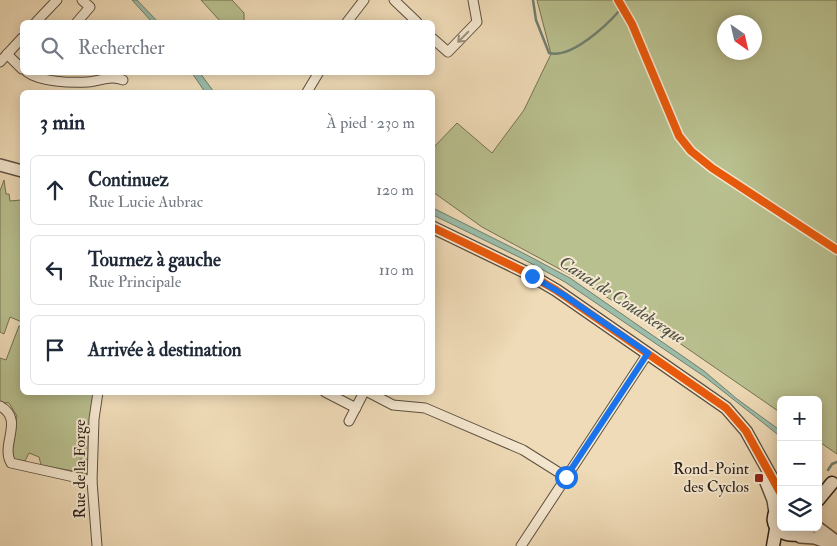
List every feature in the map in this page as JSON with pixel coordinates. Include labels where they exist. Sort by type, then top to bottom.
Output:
[{"type":"main road","points":[[822,489],[835,481]]},
{"type":"main road","points":[[822,496],[835,481]]},
{"type":"main road","points":[[773,546],[776,529],[774,521],[777,512]]},
{"type":"main road","points":[[776,529],[784,537],[793,541],[806,534],[808,531]]},
{"type":"street","points":[[38,20],[57,0]]},
{"type":"street","points":[[79,20],[90,8],[82,0]]},
{"type":"street","points":[[348,20],[364,0]]},
{"type":"street","points":[[394,0],[415,20]]},
{"type":"street","points":[[435,41],[448,52],[477,22],[473,0]]},
{"type":"street","points":[[0,62],[20,40]]},
{"type":"street","points":[[7,54],[20,67]]},
{"type":"street","points":[[32,75],[36,78],[86,82],[115,77],[123,80]]},
{"type":"street","points":[[308,90],[317,75]]},
{"type":"street","points":[[0,165],[20,170]]},
{"type":"street","points":[[435,228],[548,285],[726,408],[743,426],[777,487]]},
{"type":"street","points":[[521,546],[648,353]]},
{"type":"street","name":"Rue de la Forge","points":[[96,546],[92,481],[94,419],[98,395]]},
{"type":"street","points":[[331,395],[356,408]]},
{"type":"street","points":[[349,421],[362,395]]},
{"type":"street","points":[[374,395],[393,405],[425,408],[523,450],[566,477]]},
{"type":"street","points":[[710,398],[729,418],[746,442],[777,507]]},
{"type":"street","points":[[0,406],[10,416],[3,448],[4,454],[11,463],[92,481]]},
{"type":"street","points":[[822,531],[837,542]]},
{"type":"street","points":[[793,541],[815,538],[836,546]]},
{"type":"shaded area","points":[[132,0],[137,0],[156,20],[150,20]]},
{"type":"shaded area","points":[[201,0],[232,0],[244,13],[244,20],[219,20]]},
{"type":"shaded area","points":[[537,0],[837,0],[837,454],[822,444],[822,396],[777,396],[777,410],[675,340],[578,279],[482,227],[435,193],[435,146],[457,123],[492,153],[524,110],[551,54]]},
{"type":"shaded area","points":[[193,75],[201,75],[213,90],[204,90]]},
{"type":"shaded area","points":[[4,180],[6,194],[9,194],[10,201],[20,200],[20,321],[10,317],[4,334],[0,332],[0,191]]},
{"type":"shaded area","points":[[435,209],[570,278],[704,371],[737,399],[777,428],[777,434],[705,377],[565,282],[435,216]]},
{"type":"shaded area","points":[[20,326],[20,395],[95,395],[88,460],[80,459],[79,464],[76,464],[89,466],[89,474],[41,465],[39,457],[29,453],[25,461],[13,459],[8,451],[17,416],[9,403],[0,402],[0,358],[6,360]]},
{"type":"waterway","points":[[533,0],[536,20],[549,53],[558,54],[588,40],[606,24],[620,10],[616,0]]},
{"type":"waterway","points":[[828,470],[832,464],[837,462]]},
{"type":"cycle path","points":[[618,0],[632,24],[679,136],[691,151],[712,168],[837,250]]},
{"type":"cycle path","points":[[435,228],[525,272],[556,290],[726,408],[746,431],[777,487]]},
{"type":"place","name":"Rond-Point des Cyclos","points":[[759,478]]},
{"type":"route","points":[[532,276],[564,295],[648,353],[566,477]]},
{"type":"water label","name":"Canal de Coudekerque","points":[[622,300]]}]
